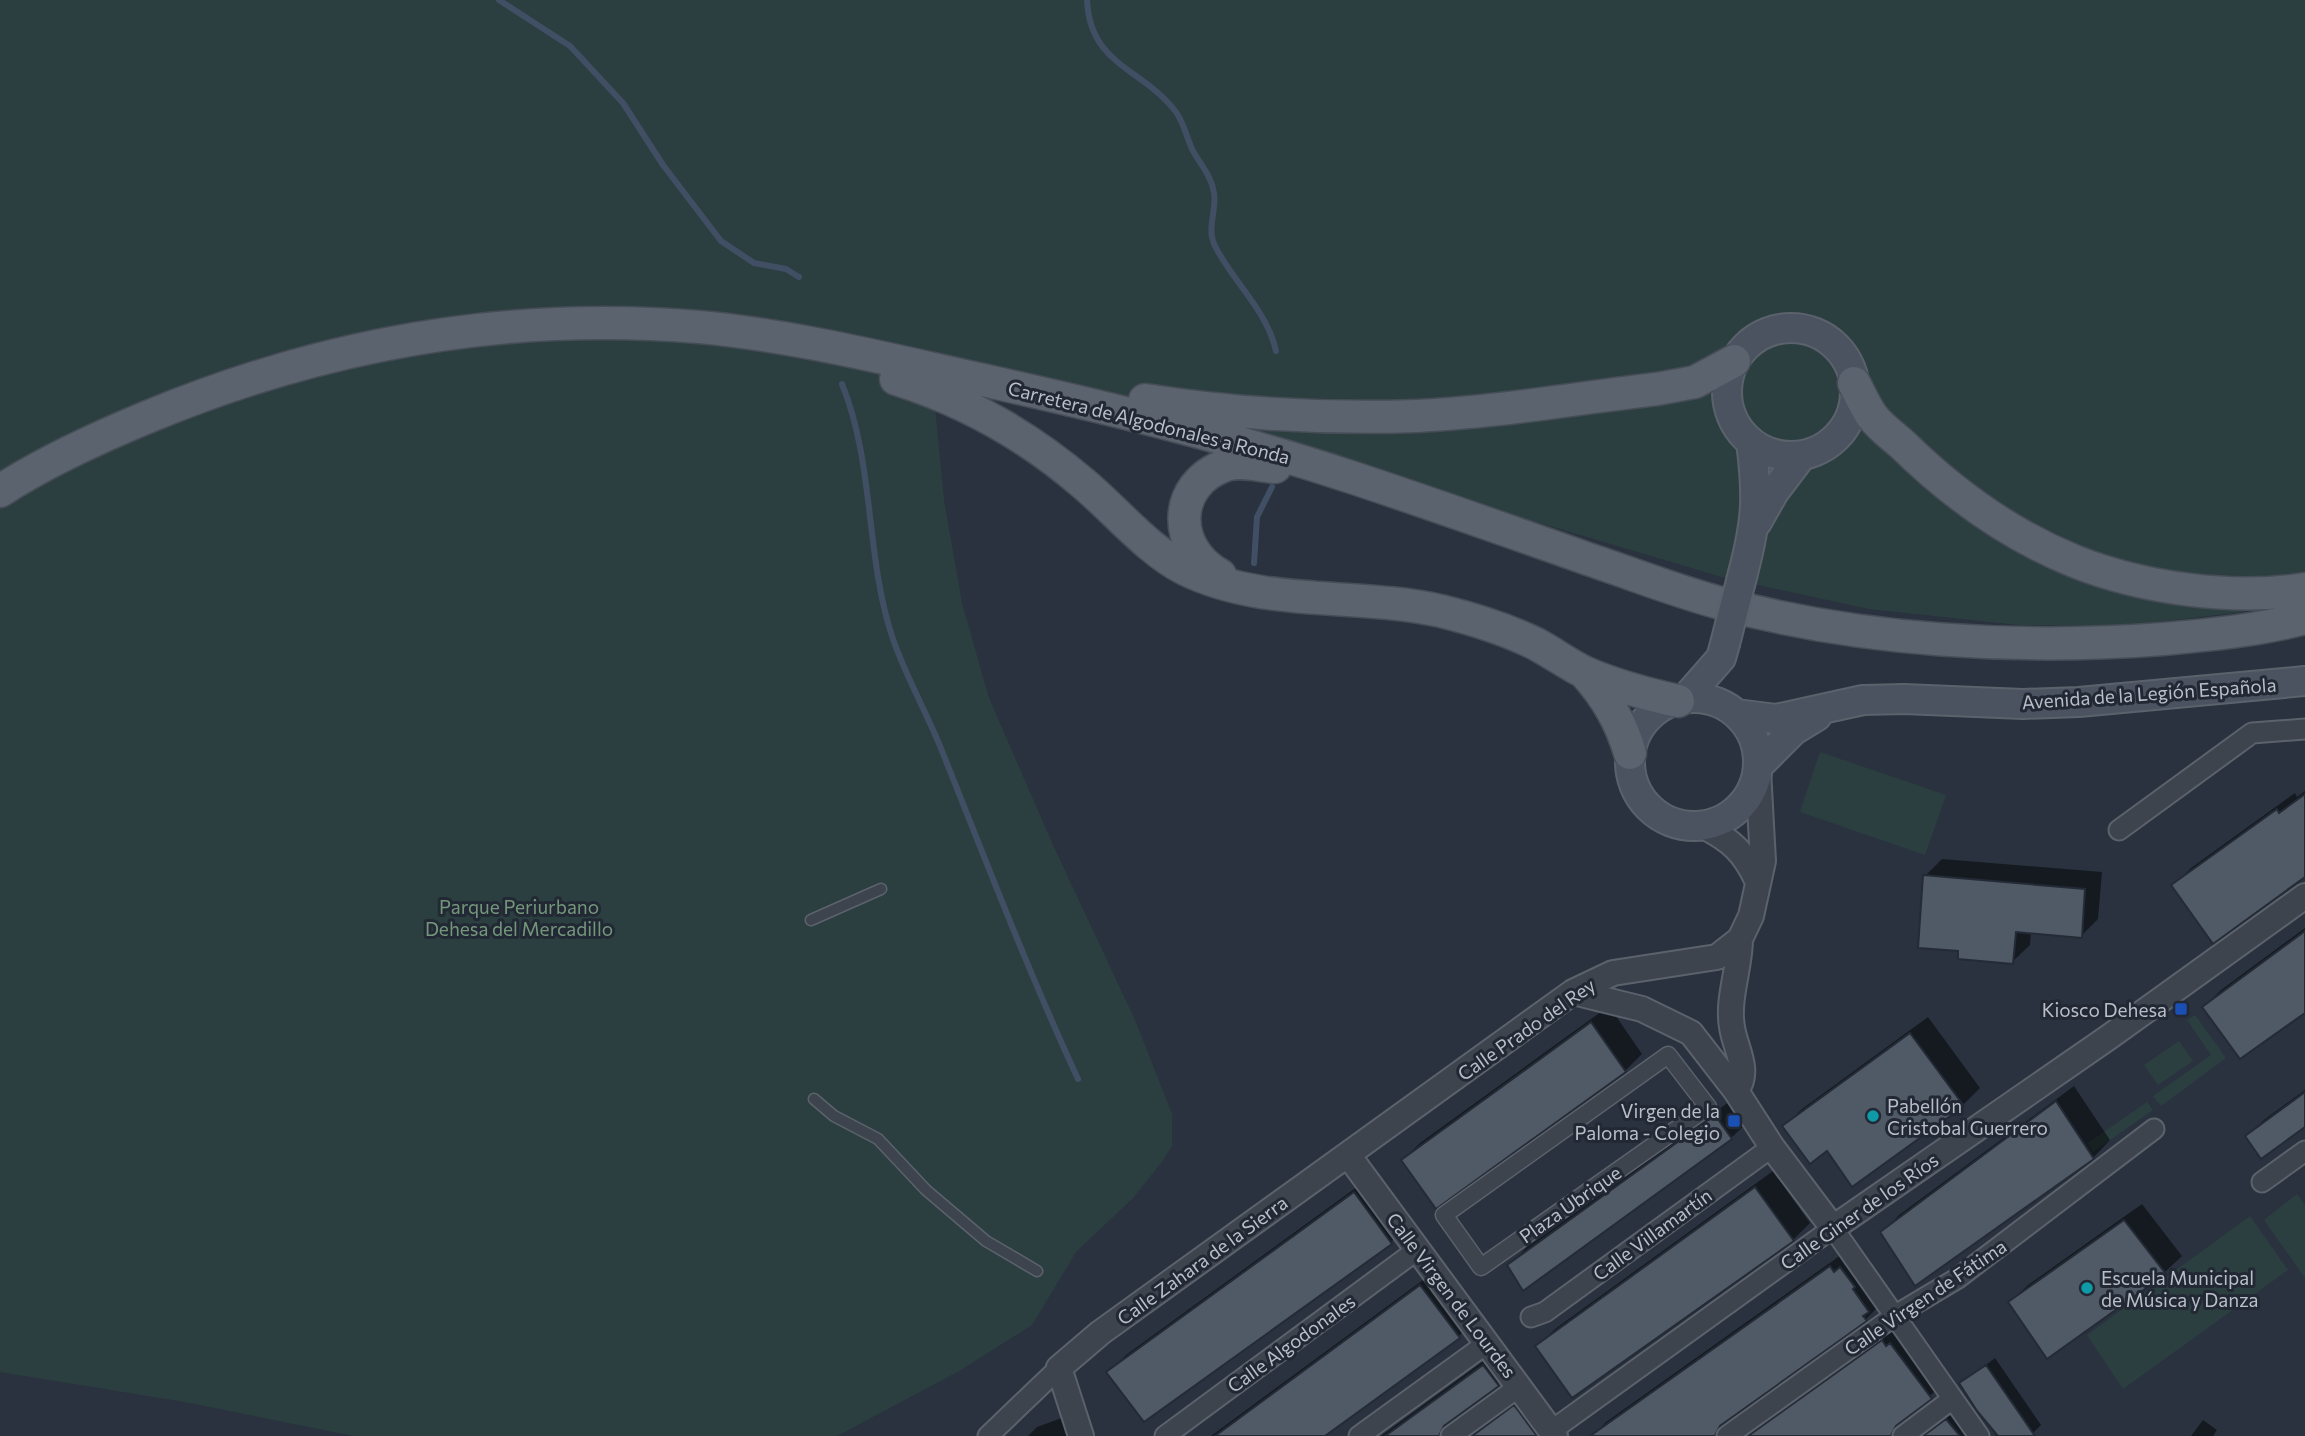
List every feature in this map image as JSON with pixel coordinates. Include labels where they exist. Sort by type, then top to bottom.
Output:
[{"type":"main road","name":"Carretera de Algodonales a Ronda","points":[[0,491],[105,435],[217,389],[335,354],[397,340],[522,325],[634,323],[745,333],[832,347],[1020,388],[1240,443],[1336,472],[1715,602],[1796,620],[1946,639],[2108,643],[2201,635],[2305,618]]},
{"type":"main road","points":[[1854,383],[1854,402],[1848,421],[1836,437],[1821,448],[1802,455],[1784,455],[1751,442],[1736,425],[1728,405],[1727,383],[1734,361],[1747,345],[1764,334],[1784,328],[1804,329],[1822,336],[1838,348],[1849,364],[1854,383],[1873,417],[1942,483],[2006,526],[2075,561],[2147,582],[2213,592],[2284,593],[2305,589]]},
{"type":"main road","points":[[832,347],[876,372],[925,388],[984,414],[1035,443],[1165,555],[1209,580],[1281,596],[1395,603],[1440,611],[1512,634],[1584,672],[1631,690],[1681,700],[1709,701],[1734,712],[1749,729],[1756,747],[1758,768],[1752,790],[1740,807],[1723,820],[1703,826],[1684,826],[1665,819],[1649,808],[1637,792],[1631,773],[1625,732],[1608,699],[1584,672]]},
{"type":"main road","points":[[1020,388],[1087,389],[1206,410],[1418,416],[1657,390],[1695,382],[1734,361]]},
{"type":"main road","points":[[1734,712],[1723,651],[1755,525],[1756,485],[1751,442]]},
{"type":"main road","points":[[1755,525],[1774,492],[1802,455]]},
{"type":"main road","points":[[1232,584],[1207,567],[1194,554],[1186,537],[1184,518],[1188,500],[1197,484],[1212,471],[1229,464],[1248,463],[1336,472]]},
{"type":"main road","points":[[1630,754],[1636,735],[1646,720],[1660,708],[1681,700],[1723,651]]},
{"type":"main road","name":"Avenida de la Legión Española","points":[[1734,712],[1776,719],[1863,700],[2057,703],[2305,681]]},
{"type":"main road","name":"Avenida de la Legión Española","points":[[1758,768],[1794,730],[1826,710]]},
{"type":"street","points":[[2119,830],[2252,733],[2305,729]]},
{"type":"street","points":[[1736,1091],[1742,1080],[1743,1065],[1730,1016],[1739,967],[1740,939],[1755,904],[1757,880],[1763,861],[1758,768]]},
{"type":"street","points":[[1703,826],[1731,839],[1746,858],[1757,880]]},
{"type":"street","name":"Calle Giner de los Ríos","points":[[1553,1433],[1832,1228],[2109,1037],[2305,896]]},
{"type":"street","name":"Calle Prado del Rey","points":[[1348,1155],[1573,992],[1613,973],[1717,957],[1740,939]]},
{"type":"street","points":[[1573,992],[1642,1009],[1679,1025],[1699,1042],[1736,1091],[1772,1147],[1927,1358],[1951,1400],[1979,1436]]},
{"type":"street","name":"Plaza Ubrique","points":[[1668,1055],[1708,1107],[1481,1267],[1444,1215],[1668,1055]]},
{"type":"street","name":"Calle Virgen de Fátima","points":[[1727,1436],[1896,1315],[1961,1282],[2154,1129]]},
{"type":"street","name":"Calle Villamartín","points":[[1531,1317],[1545,1312],[1772,1147]]},
{"type":"street","points":[[2262,1182],[2305,1151]]},
{"type":"street","name":"Calle Virgen de Lourdes","points":[[1348,1155],[1553,1433]]},
{"type":"street","name":"Calle Zahara de la Sierra","points":[[1059,1368],[1100,1333],[1348,1155]]},
{"type":"street","name":"Calle Algodonales","points":[[1166,1436],[1417,1250]]},
{"type":"street","points":[[1359,1436],[1486,1344]]},
{"type":"street","points":[[988,1436],[1059,1368],[1081,1436]]},
{"type":"street","points":[[1451,1436],[1520,1386]]},
{"type":"street","points":[[1903,1436],[1951,1400]]},
{"type":"lane","points":[[811,920],[881,889]]},
{"type":"lane","points":[[814,1099],[834,1116],[878,1139],[926,1190],[986,1241],[1037,1271]]},
{"type":"green space","name":"Parque Periurbano Dehesa del Mercadillo","points":[[0,0],[2305,0],[2305,598],[2243,612],[2121,626],[2019,625],[1869,609],[1722,577],[1540,523],[930,356],[944,500],[962,603],[989,698],[1053,845],[1135,1020],[1172,1114],[1172,1146],[1161,1163],[1133,1198],[1076,1252],[1032,1325],[961,1370],[837,1436],[354,1436],[185,1402],[0,1372]]},
{"type":"green space","points":[[1820,752],[1946,795],[1925,855],[1800,812]]},
{"type":"green space","points":[[2195,1015],[2226,1058],[2161,1106],[2153,1096],[2211,1055],[2187,1020]]},
{"type":"green space","points":[[2179,1041],[2193,1061],[2158,1085],[2144,1065]]},
{"type":"green space","points":[[2147,1102],[2153,1110],[2093,1152],[2088,1143]]},
{"type":"green space","points":[[2297,1194],[2305,1205],[2305,1278],[2264,1220]]},
{"type":"green space","points":[[2250,1216],[2288,1270],[2123,1389],[2087,1335]]},
{"type":"building","points":[[2305,794],[2305,877],[2213,944],[2171,885],[2277,809],[2279,813]]},
{"type":"building","points":[[1923,875],[2085,889],[2082,938],[2016,932],[2013,964],[1958,959],[1958,951],[1918,948]]},
{"type":"building","points":[[2305,931],[2305,1013],[2240,1059],[2202,1007]]},
{"type":"building","points":[[1591,1022],[1626,1072],[1436,1209],[1401,1160]]},
{"type":"building","name":"Pabellón Cristobal Guerrero","points":[[1910,1033],[1964,1106],[1852,1187],[1827,1151],[1810,1164],[1782,1126]]},
{"type":"building","points":[[2305,1092],[2305,1127],[2261,1159],[2245,1136]]},
{"type":"building","points":[[2056,1101],[2094,1159],[1915,1286],[1880,1232]]},
{"type":"building","points":[[1715,1115],[1732,1139],[1523,1291],[1507,1265]]},
{"type":"building","points":[[1755,1187],[1794,1241],[1572,1398],[1535,1346]]},
{"type":"building","points":[[1354,1192],[1392,1244],[1144,1422],[1106,1372]]},
{"type":"building","name":"Escuela Municipal de Música y Danza","points":[[2124,1220],[2166,1274],[2047,1359],[2008,1302]]},
{"type":"building","points":[[1830,1266],[1834,1272],[1840,1267],[1855,1287],[1853,1289],[1869,1312],[1863,1316],[1867,1321],[1720,1426],[1715,1436],[1590,1436]]},
{"type":"building","points":[[1420,1285],[1460,1338],[1325,1436],[1215,1436]]},
{"type":"building","points":[[1882,1340],[1886,1346],[1890,1343],[1932,1399],[1896,1426],[1891,1436],[1748,1436]]},
{"type":"building","points":[[1483,1365],[1499,1386],[1444,1426],[1439,1436],[1385,1436]]},
{"type":"building","points":[[1986,1365],[2035,1436],[1998,1436],[1977,1411],[1959,1383]]},
{"type":"building","points":[[1514,1405],[1537,1436],[1472,1436]]},
{"type":"building","points":[[1946,1419],[1960,1436],[1923,1436]]},
{"type":"waterway","points":[[499,0],[570,46],[623,103],[663,165],[721,241],[754,263],[786,269],[799,277]]},
{"type":"waterway","points":[[1087,0],[1090,22],[1108,53],[1163,97],[1179,116],[1193,151],[1213,187],[1215,200],[1212,239],[1222,259],[1265,322],[1276,351]]},
{"type":"waterway","points":[[842,384],[860,446],[878,576],[893,639],[1078,1079]]},
{"type":"waterway","points":[[1254,563],[1257,517],[1272,487]]},
{"type":"place","name":"Kiosco Dehesa","points":[[2181,1009]]},
{"type":"place","name":"Pabellón Cristobal Guerrero","points":[[1873,1116]]},
{"type":"place","name":"Virgen de la Paloma - Colegio","points":[[1734,1121]]},
{"type":"place","name":"Escuela Municipal de Música y Danza","points":[[2087,1288]]}]
